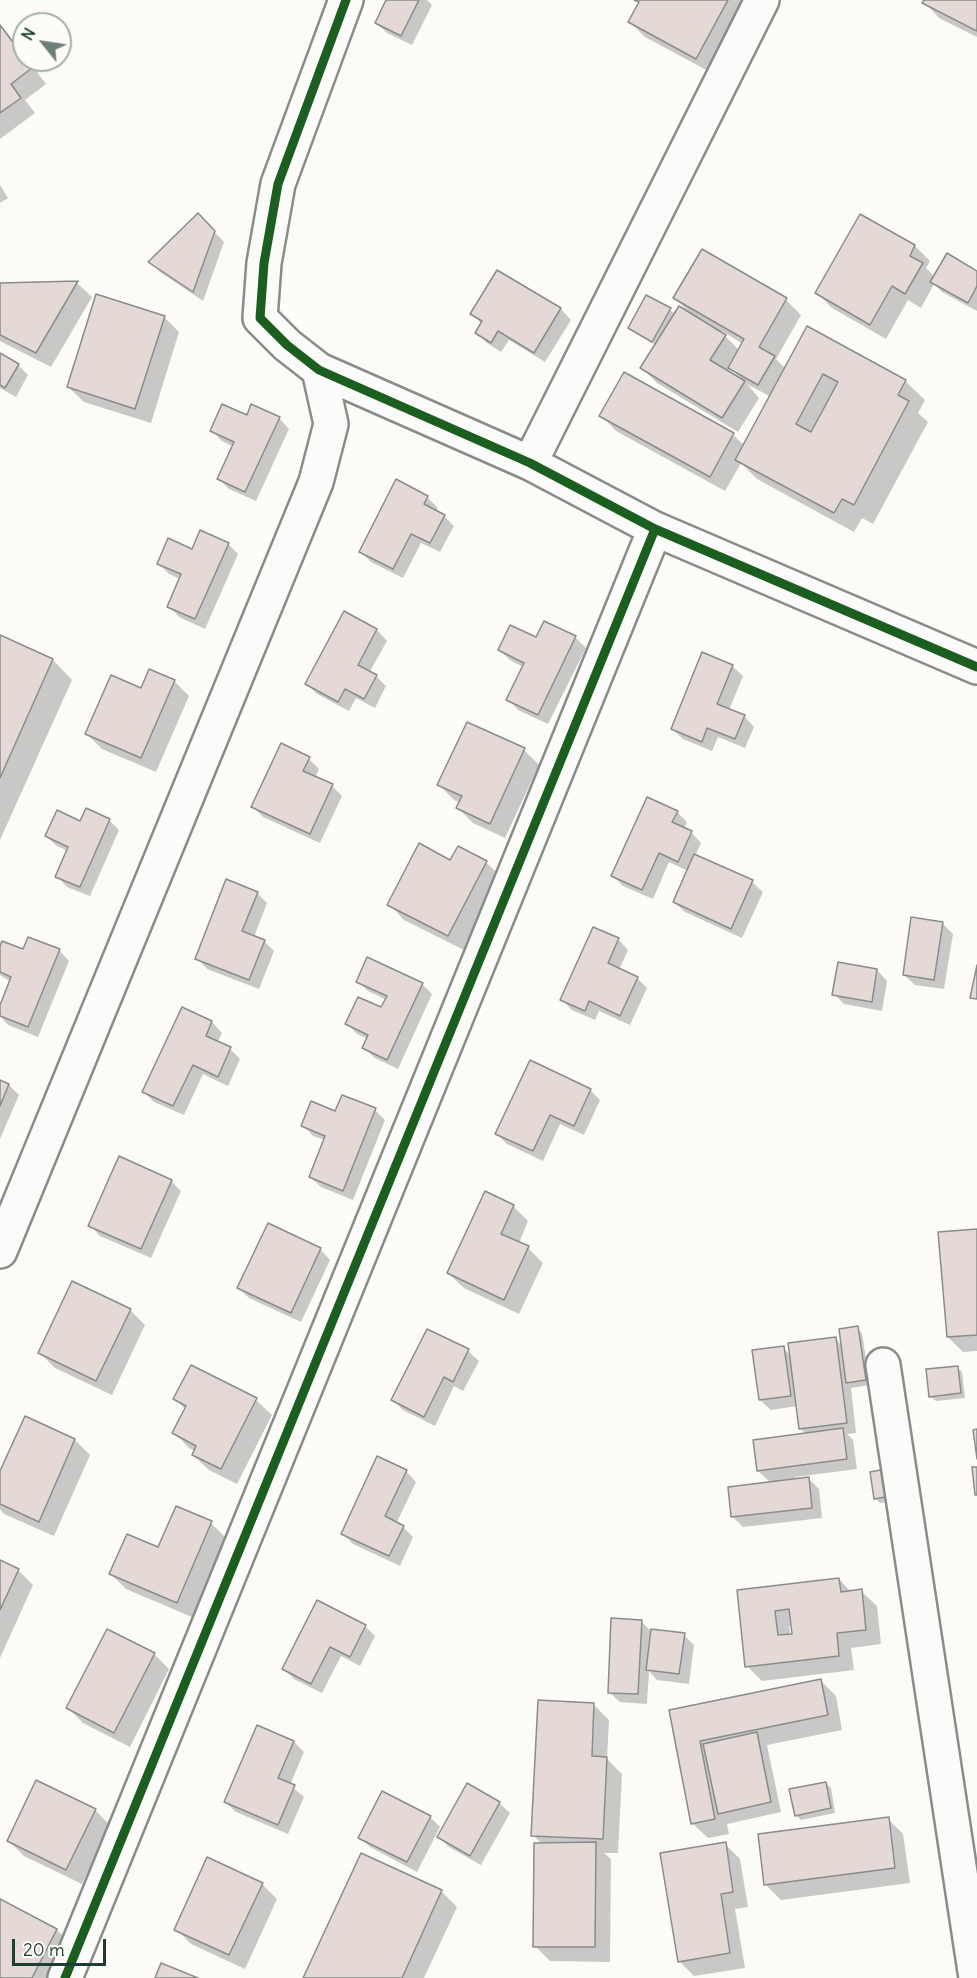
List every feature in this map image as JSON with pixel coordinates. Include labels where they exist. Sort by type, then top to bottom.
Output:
[{"type":"street","points":[[346,0],[278,184],[264,263],[260,318],[287,345],[319,370],[530,463],[655,529],[977,667]]},
{"type":"street","points":[[530,463],[762,0]]},
{"type":"street","points":[[0,1251],[316,482],[332,424],[319,370]]},
{"type":"street","points":[[65,1978],[655,529]]},
{"type":"street","points":[[883,1365],[976,1978]]},
{"type":"building","points":[[386,0],[419,0],[401,36],[375,23]]},
{"type":"building","points":[[634,0],[728,0],[696,59],[628,22],[639,2]]},
{"type":"building","points":[[924,0],[977,0],[977,31],[922,3]]},
{"type":"building","points":[[0,25],[12,41],[12,72],[27,72],[11,84],[21,98],[0,113]]},
{"type":"building","points":[[198,213],[215,231],[193,292],[148,262]]},
{"type":"building","points":[[860,214],[915,245],[910,256],[923,263],[905,294],[892,286],[870,325],[815,293]]},
{"type":"building","points":[[702,249],[787,298],[759,347],[775,356],[758,385],[728,368],[744,339],[673,298]]},
{"type":"building","points":[[947,253],[977,271],[977,286],[968,303],[930,282]]},
{"type":"building","points":[[497,270],[561,308],[534,353],[498,331],[491,343],[475,333],[482,321],[470,314]]},
{"type":"building","points":[[78,281],[36,353],[0,335],[0,283]]},
{"type":"building","points":[[96,294],[165,316],[135,409],[67,387]]},
{"type":"building","points":[[646,295],[671,308],[652,342],[628,328]]},
{"type":"building","points":[[679,306],[726,335],[710,360],[745,381],[722,418],[640,368]]},
{"type":"building","points":[[807,326],[906,380],[898,395],[909,401],[854,505],[842,499],[834,513],[735,460]],"holes":[[[823,374],[838,382],[811,432],[796,424]]]},
{"type":"building","points":[[0,353],[19,364],[5,388],[0,385]]},
{"type":"building","points":[[624,372],[734,433],[710,477],[599,416]]},
{"type":"building","points":[[222,404],[247,415],[251,404],[280,417],[245,492],[217,479],[234,442],[210,431]]},
{"type":"building","points":[[396,479],[428,496],[424,504],[445,515],[430,543],[411,534],[393,569],[359,552]]},
{"type":"building","points":[[200,530],[229,543],[195,619],[167,607],[181,574],[157,564],[168,538],[192,549]]},
{"type":"building","points":[[344,611],[377,629],[358,665],[377,675],[364,699],[345,689],[338,702],[305,684]]},
{"type":"building","points":[[544,621],[576,636],[538,715],[506,700],[524,663],[498,650],[510,625],[536,637]]},
{"type":"building","points":[[0,635],[53,659],[0,778]]},
{"type":"building","points":[[702,652],[733,665],[717,704],[745,715],[735,739],[707,728],[702,742],[671,729]]},
{"type":"building","points":[[149,669],[175,680],[141,758],[85,734],[111,675],[141,688]]},
{"type":"building","points":[[467,722],[525,748],[490,824],[456,808],[462,796],[437,785]]},
{"type":"building","points":[[281,743],[310,757],[303,771],[333,784],[310,834],[251,807]]},
{"type":"building","points":[[647,797],[678,811],[672,822],[692,831],[678,862],[659,853],[642,890],[611,876]]},
{"type":"building","points":[[86,808],[110,819],[80,887],[55,877],[68,847],[45,836],[57,810],[80,821]]},
{"type":"building","points":[[419,843],[450,860],[458,846],[487,861],[448,936],[387,905]]},
{"type":"building","points":[[694,854],[753,880],[731,929],[673,902]]},
{"type":"building","points":[[226,879],[258,892],[242,931],[265,940],[249,980],[195,959]]},
{"type":"building","points":[[911,917],[943,922],[934,980],[903,975]]},
{"type":"building","points":[[593,927],[619,938],[608,963],[638,977],[620,1016],[589,1001],[585,1011],[560,1000]]},
{"type":"building","points":[[28,937],[60,949],[28,1027],[0,1016],[0,1005],[11,977],[0,972],[0,946],[2,941],[23,949]]},
{"type":"building","points":[[367,957],[423,983],[387,1060],[362,1048],[368,1035],[345,1024],[358,997],[381,1007],[387,996],[356,982]]},
{"type":"building","points":[[838,962],[877,969],[872,1002],[832,995]]},
{"type":"building","points":[[977,965],[977,999],[970,998]]},
{"type":"building","points":[[182,1007],[212,1021],[206,1036],[231,1047],[218,1077],[193,1065],[173,1106],[142,1092]]},
{"type":"building","points":[[530,1060],[591,1089],[574,1126],[550,1115],[533,1151],[495,1134]]},
{"type":"building","points":[[0,1080],[9,1084],[0,1106]]},
{"type":"building","points":[[342,1095],[376,1108],[343,1191],[309,1177],[325,1136],[301,1126],[311,1101],[335,1111]]},
{"type":"building","points":[[119,1156],[172,1180],[141,1249],[88,1226]]},
{"type":"building","points":[[485,1191],[514,1205],[501,1234],[529,1246],[504,1300],[447,1273]]},
{"type":"building","points":[[268,1223],[321,1248],[291,1313],[237,1288]]},
{"type":"building","points":[[977,1229],[977,1335],[947,1337],[938,1232]]},
{"type":"building","points":[[72,1281],[131,1309],[96,1381],[38,1353]]},
{"type":"building","points":[[858,1326],[866,1380],[846,1383],[839,1329]]},
{"type":"building","points":[[427,1329],[469,1349],[453,1382],[444,1377],[424,1417],[391,1400]]},
{"type":"building","points":[[836,1337],[847,1423],[799,1429],[788,1343]]},
{"type":"building","points":[[784,1346],[791,1396],[759,1400],[752,1350]]},
{"type":"building","points":[[191,1365],[257,1398],[221,1469],[192,1455],[196,1446],[172,1433],[186,1406],[173,1399]]},
{"type":"building","points":[[958,1366],[961,1393],[929,1397],[926,1369]]},
{"type":"building","points":[[25,1416],[75,1439],[39,1522],[0,1504],[0,1471]]},
{"type":"building","points":[[843,1428],[847,1459],[757,1471],[753,1440]]},
{"type":"building","points":[[977,1429],[977,1459],[973,1430]]},
{"type":"building","points":[[377,1456],[407,1470],[385,1516],[404,1526],[389,1556],[341,1534]]},
{"type":"building","points":[[972,1467],[977,1467],[977,1495],[975,1495]]},
{"type":"building","points":[[886,1469],[891,1496],[874,1499],[870,1472]]},
{"type":"building","points":[[809,1477],[812,1508],[731,1517],[728,1487]]},
{"type":"building","points":[[176,1506],[212,1521],[177,1603],[109,1574],[127,1534],[158,1547]]},
{"type":"building","points":[[0,1560],[19,1569],[0,1610]]},
{"type":"building","points":[[839,1578],[841,1592],[862,1589],[866,1630],[837,1633],[839,1656],[745,1667],[737,1590]],"holes":[[[789,1609],[792,1634],[778,1635],[775,1611]]]},
{"type":"building","points":[[317,1600],[366,1625],[350,1657],[330,1647],[311,1684],[282,1669]]},
{"type":"building","points":[[611,1618],[642,1620],[638,1694],[608,1693]]},
{"type":"building","points":[[107,1629],[155,1653],[114,1733],[66,1708]]},
{"type":"building","points":[[651,1629],[685,1633],[679,1674],[646,1670]]},
{"type":"building","points":[[821,1679],[828,1715],[700,1741],[715,1819],[691,1824],[669,1710]]},
{"type":"building","points":[[538,1700],[594,1703],[592,1756],[607,1757],[603,1839],[531,1836]]},
{"type":"building","points":[[257,1725],[294,1741],[278,1778],[295,1785],[278,1825],[224,1802]]},
{"type":"building","points":[[757,1732],[771,1802],[718,1814],[703,1744]]},
{"type":"building","points":[[36,1780],[96,1809],[66,1870],[7,1841]]},
{"type":"building","points":[[826,1782],[831,1808],[795,1816],[789,1789]]},
{"type":"building","points":[[467,1783],[500,1802],[470,1856],[437,1837]]},
{"type":"building","points":[[382,1791],[431,1816],[407,1862],[358,1838]]},
{"type":"building","points":[[889,1817],[895,1868],[764,1885],[758,1834]]},
{"type":"building","points":[[596,1842],[595,1947],[533,1947],[534,1843]]},
{"type":"building","points":[[726,1842],[733,1892],[721,1894],[730,1953],[678,1962],[660,1853]]},
{"type":"building","points":[[361,1853],[442,1890],[402,1978],[303,1978]]},
{"type":"building","points":[[207,1857],[263,1883],[229,1955],[174,1930]]},
{"type":"building","points":[[0,1899],[57,1929],[32,1978],[0,1978]]},
{"type":"building","points":[[161,1963],[198,1978],[155,1978]]},
{"type":"cycle path","points":[[346,0],[278,184],[264,263],[260,318],[287,345],[319,370],[530,463],[655,529],[977,667]]},
{"type":"cycle path","points":[[65,1978],[655,529]]}]
